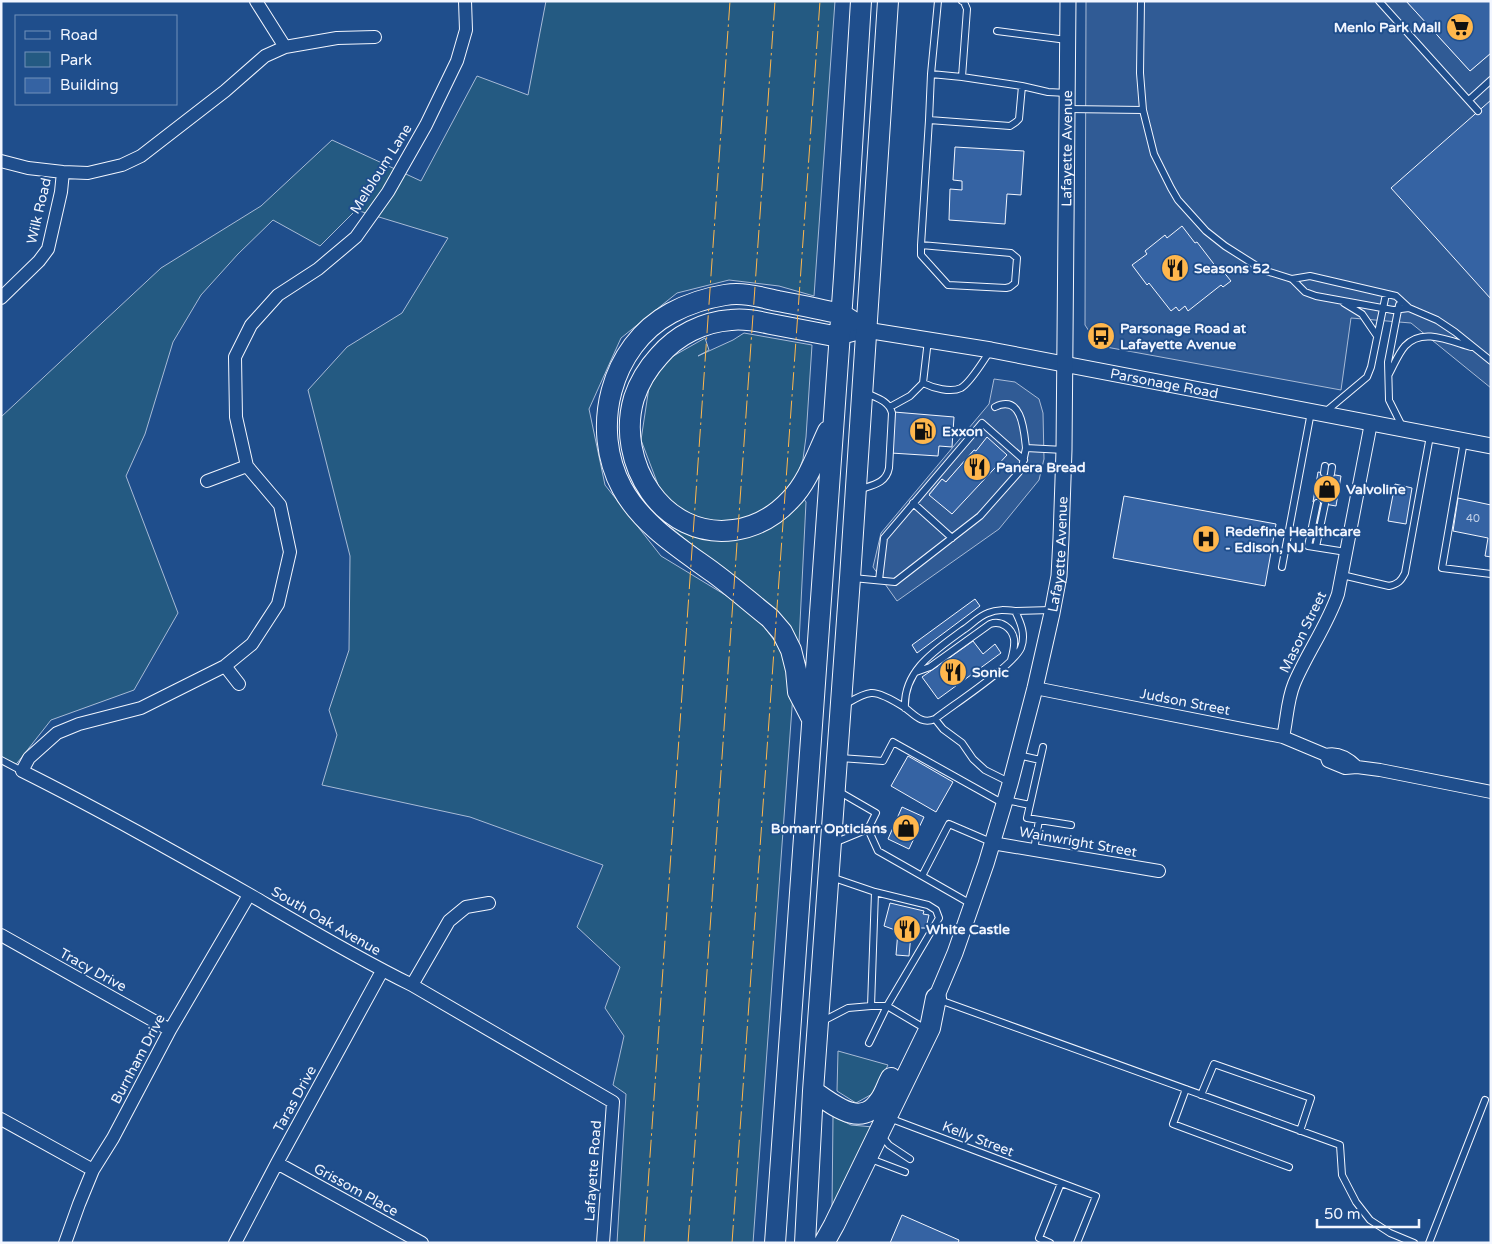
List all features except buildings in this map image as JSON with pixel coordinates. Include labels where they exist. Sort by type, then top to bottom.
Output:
[{"type":"highway","points":[[775,1243],[841,314],[861,1]]},
{"type":"highway","points":[[805,1243],[813,1091],[850,578],[888,1]]},
{"type":"highway","points":[[812,720],[798,692],[792,650],[782,632],[770,618],[668,539],[633,504],[615,473],[609,455],[606,434],[607,416],[610,395],[617,375],[627,353],[639,338],[670,313],[707,298],[746,294],[841,314],[866,330]]},
{"type":"highway","points":[[833,420],[805,478],[791,500],[758,524],[725,532],[700,529],[680,520],[666,510],[655,500],[646,485],[637,468],[632,450],[631,433],[634,398],[643,378],[654,361],[666,347],[684,334],[714,322],[749,320],[839,337]]},
{"type":"highway","points":[[813,1091],[847,1112],[857,1114],[870,1111],[880,1100],[911,1037],[936,998]]},
{"type":"highway","points":[[824,1243],[930,1028],[936,998]]},
{"type":"street","points":[[256,1],[285,47]]},
{"type":"street","name":"Melbloum Lane","points":[[22,771],[29,758],[57,733],[79,724],[141,708],[225,666],[252,644],[278,604],[290,552],[280,505],[247,466],[236,417],[235,357],[251,325],[278,294],[318,269],[356,237],[388,192],[426,125],[457,61],[466,30],[466,1]]},
{"type":"street","name":"Lafayette Avenue","points":[[936,998],[955,953],[1005,802],[1035,688],[1059,576],[1064,450],[1068,1]]},
{"type":"street","points":[[1,161],[28,168],[88,173],[122,165],[141,156],[226,91],[265,56],[285,47],[337,38],[375,37]]},
{"type":"street","name":"Wilk Road","points":[[1,298],[39,261],[48,249],[61,192],[63,172]]},
{"type":"street","name":"Parsonage Road","points":[[839,337],[866,330],[991,350],[1491,446]]},
{"type":"street","name":"Mason Street","points":[[1283,737],[1293,687],[1302,665],[1332,611],[1338,594],[1371,423]]},
{"type":"street","points":[[207,481],[247,466]]},
{"type":"street","points":[[225,666],[239,684]]},
{"type":"street","name":"Judson Street","points":[[1035,688],[1283,737],[1326,755],[1332,753],[1348,759],[1357,767],[1491,792]]},
{"type":"street","name":"South Oak Avenue","points":[[22,771],[250,895],[382,971],[412,985],[613,1102]]},
{"type":"street","name":"Wainwright Street","points":[[992,843],[1159,872]]},
{"type":"street","name":"Burnham Drive","points":[[65,1243],[93,1170],[113,1138],[170,1030],[250,895]]},
{"type":"street","points":[[412,985],[449,921],[466,907],[489,903]]},
{"type":"street","name":"Tracy Drive","points":[[1,935],[170,1030]]},
{"type":"street","name":"Taras Drive","points":[[235,1243],[382,971]]},
{"type":"street","name":"Lafayette Road","points":[[603,1243],[613,1102]]},
{"type":"street","points":[[1,1119],[93,1170]]},
{"type":"street","name":"Grissom Place","points":[[277,1163],[422,1243]]},
{"type":"lane","points":[[921,245],[1011,252],[1017,258],[1015,283],[1010,288],[948,285],[921,255],[921,245],[930,120],[931,74],[938,1]]},
{"type":"lane","points":[[962,1],[967,9],[962,77]]},
{"type":"lane","points":[[1141,1],[1140,73],[1143,110],[1154,154],[1178,200],[1194,219],[1225,246],[1263,270],[1292,279],[1306,292],[1393,310],[1409,308]]},
{"type":"lane","points":[[1379,1],[1478,111]]},
{"type":"lane","points":[[997,31],[1068,40]]},
{"type":"lane","points":[[931,74],[1022,86],[1048,92],[1067,93]]},
{"type":"lane","points":[[1469,100],[1491,80]]},
{"type":"lane","points":[[930,120],[1010,126],[1019,119],[1022,86]]},
{"type":"lane","points":[[1067,109],[1143,110]]},
{"type":"lane","points":[[1292,279],[1310,276],[1396,296],[1409,308],[1437,320],[1491,361]]},
{"type":"lane","points":[[1282,567],[1318,412],[1367,377],[1371,367],[1386,294]]},
{"type":"lane","points":[[1400,299],[1388,362],[1388,375],[1389,400],[1403,429]]},
{"type":"lane","points":[[1339,300],[1362,314],[1377,336]]},
{"type":"lane","points":[[1388,375],[1405,346],[1416,337],[1431,336],[1475,348]]},
{"type":"lane","points":[[890,407],[910,396],[924,383],[928,340]]},
{"type":"lane","points":[[924,383],[932,387],[955,390],[962,387],[991,350]]},
{"type":"lane","points":[[855,491],[882,481],[887,476],[892,413],[886,402],[862,392]]},
{"type":"lane","points":[[850,578],[895,582],[974,521],[1019,472],[1026,448],[1022,419],[1019,413],[1009,405],[1003,404],[995,407]]},
{"type":"lane","points":[[879,580],[884,538],[982,423],[1024,460]]},
{"type":"lane","points":[[1342,575],[1390,586],[1396,585],[1401,581],[1405,573],[1430,434]]},
{"type":"lane","points":[[1464,441],[1442,568],[1491,574]]},
{"type":"lane","points":[[1026,448],[1064,450]]},
{"type":"lane","points":[[913,503],[952,538]]},
{"type":"lane","points":[[1317,503],[1308,546],[1346,552]]},
{"type":"lane","points":[[1316,547],[1325,504]]},
{"type":"lane","points":[[905,708],[906,692],[915,672],[926,657],[986,613],[1004,610],[1052,610]]},
{"type":"lane","points":[[840,708],[860,696],[876,693],[905,708],[921,720],[935,719],[1018,654],[1023,638],[1022,625],[1015,611]]},
{"type":"lane","points":[[915,672],[930,666],[994,622],[1001,623],[1012,634],[1014,648],[1011,661]]},
{"type":"lane","points":[[935,719],[943,729],[962,743],[985,770],[1010,782]]},
{"type":"lane","points":[[836,758],[883,761],[893,742],[1005,802],[1030,806]]},
{"type":"lane","points":[[1043,747],[1027,818],[1071,825]]},
{"type":"lane","points":[[1018,755],[1040,760]]},
{"type":"lane","points":[[1,760],[22,771]]},
{"type":"lane","points":[[830,844],[868,830],[876,812],[834,789]]},
{"type":"lane","points":[[1034,850],[1039,820]]},
{"type":"lane","points":[[922,876],[949,824],[992,843]]},
{"type":"lane","points":[[868,830],[878,851],[971,904]]},
{"type":"lane","points":[[828,876],[875,892],[928,905],[936,910],[939,918],[887,1006],[869,1042]]},
{"type":"lane","points":[[871,1006],[875,892]]},
{"type":"lane","points":[[936,998],[1340,1145],[1342,1175],[1356,1202],[1370,1220],[1390,1233],[1414,1243]]},
{"type":"lane","points":[[818,1025],[848,1008],[871,1006],[887,1006],[918,1025]]},
{"type":"lane","points":[[1201,1095],[1214,1064],[1311,1098],[1300,1131]]},
{"type":"lane","points":[[1186,1089],[1173,1124],[1289,1167]]},
{"type":"lane","points":[[1429,1243],[1485,1100]]},
{"type":"lane","points":[[883,1125],[889,1145],[910,1159]]},
{"type":"lane","name":"Kelly Street","points":[[883,1125],[1096,1196],[1077,1243]]},
{"type":"lane","points":[[867,1158],[905,1172]]},
{"type":"lane","points":[[1050,1243],[1039,1238],[1061,1183]]},
{"type":"green space","points":[[546,1],[835,1],[814,296],[779,286],[729,280],[677,293],[621,338],[589,409],[605,485],[661,556],[727,596],[759,620],[788,659],[793,694],[753,1243],[617,1243],[626,1094],[613,1085],[624,1036],[605,1008],[620,967],[577,927],[603,865],[470,817],[322,785],[337,735],[329,710],[349,650],[350,556],[308,390],[347,347],[402,313],[448,238],[356,210],[320,246],[273,220],[238,254],[201,295],[173,342],[145,434],[126,476],[178,613],[134,690],[51,720],[14,767],[1,760],[1,417],[161,268],[261,206],[332,140],[421,181],[477,76],[528,95]]},
{"type":"green space","points":[[744,333],[812,345],[803,459],[797,476],[782,497],[747,520],[713,524],[684,512],[660,490],[641,440],[649,387],[668,359],[705,338],[709,350],[698,356]]},
{"type":"green space","points":[[803,498],[806,502],[799,643],[796,643],[773,610],[669,526],[670,523],[705,538]]},
{"type":"green space","points":[[838,1051],[888,1065],[874,1093],[856,1103],[837,1091]]},
{"type":"green space","points":[[833,1116],[851,1125],[873,1127],[832,1209]]},
{"type":"shaded area","points":[[1086,1],[1406,1],[1470,71],[1491,53],[1491,388],[1411,323],[1351,318],[1341,390],[1106,347],[1093,337],[1085,325]]},
{"type":"shaded area","points":[[994,379],[1015,382],[1039,399],[1043,413],[1044,459],[1039,480],[999,529],[897,601],[873,567],[881,533],[989,404]],"holes":[[[987,438],[952,514],[929,494],[942,479],[946,482]]]},
{"type":"power","points":[[644,1243],[730,1]]},
{"type":"power","points":[[688,1243],[775,1]]},
{"type":"power","points":[[732,1243],[820,1]]},
{"type":"place","name":"Menlo Park Mall","points":[[1460,27]]},
{"type":"place","name":"Seasons 52","points":[[1175,268]]},
{"type":"place","name":"Parsonage Road at Lafayette Avenue","points":[[1101,336]]},
{"type":"place","name":"Exxon","points":[[923,431]]},
{"type":"place","name":"Panera Bread","points":[[977,467]]},
{"type":"place","name":"Valvoline","points":[[1327,489]]},
{"type":"place","name":"Redefine Healthcare - Edison, NJ","points":[[1206,539]]},
{"type":"place","name":"Sonic","points":[[953,672]]},
{"type":"place","name":"Bomarr Opticians","points":[[906,828]]},
{"type":"place","name":"White Castle","points":[[907,929]]}]
